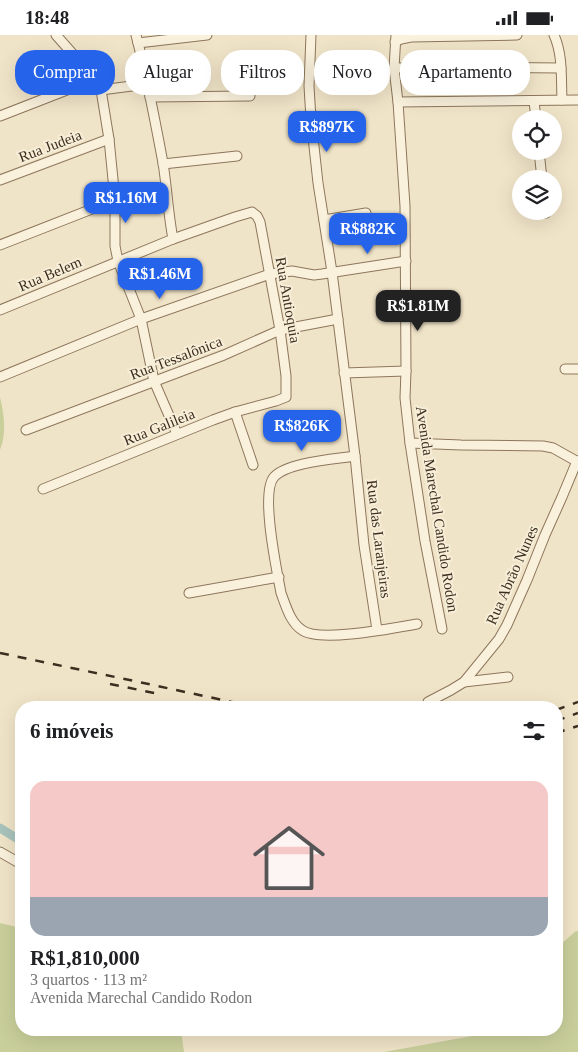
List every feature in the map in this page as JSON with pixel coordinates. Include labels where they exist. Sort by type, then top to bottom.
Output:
[{"type":"street","points":[[56,35],[69,50]]},
{"type":"street","points":[[137,39],[207,35]]},
{"type":"street","name":"Rua das Laranjeiras","points":[[311,35],[309,99],[316,165],[338,319],[364,545],[378,630]]},
{"type":"street","points":[[395,38],[517,35]]},
{"type":"street","points":[[554,35],[559,48],[562,100]]},
{"type":"street","name":"Avenida Marechal Candido Rodon","points":[[395,38],[394,68],[405,199],[405,398],[425,541],[442,629]]},
{"type":"street","points":[[394,68],[561,68]]},
{"type":"street","points":[[0,116],[54,95]]},
{"type":"street","points":[[101,95],[109,139],[116,200],[115,238],[118,261],[141,319],[154,381],[177,434]]},
{"type":"street","points":[[173,239],[168,213],[163,164],[150,97],[250,96]]},
{"type":"street","points":[[398,102],[578,100]]},
{"type":"street","points":[[534,101],[535,110]]},
{"type":"street","name":"Rua Judeia","points":[[0,180],[109,139]]},
{"type":"street","points":[[163,164],[237,156]]},
{"type":"street","points":[[0,245],[116,200]]},
{"type":"street","name":"Rua Belem","points":[[0,311],[173,239],[252,212]]},
{"type":"street","name":"Rua Antioquia","points":[[252,212],[260,222],[270,274],[286,376],[286,397]]},
{"type":"street","points":[[324,220],[366,213]]},
{"type":"street","points":[[0,377],[141,319],[270,274],[292,271],[314,275],[406,261]]},
{"type":"street","name":"Rua Tessalônica","points":[[26,430],[224,355],[280,330],[338,319]]},
{"type":"street","points":[[565,369],[578,369]]},
{"type":"street","points":[[344,373],[406,371]]},
{"type":"street","name":"Rua Galileia","points":[[43,489],[177,434],[236,412],[286,397]]},
{"type":"street","points":[[236,412],[253,465]]},
{"type":"street","points":[[410,443],[543,446],[553,448],[577,461]]},
{"type":"street","points":[[355,457],[307,463],[285,469],[275,476],[270,483],[268,508],[278,577],[285,605],[289,615],[301,630],[317,635],[352,633],[417,624]]},
{"type":"street","name":"Rua Abrão Nunes","points":[[432,701],[464,681],[499,639],[527,580],[577,461]]},
{"type":"street","points":[[189,593],[278,577]]},
{"type":"street","points":[[464,681],[508,677]]},
{"type":"street","points":[[0,852],[15,861]]},
{"type":"green space","points":[[0,397],[4,417],[4,430],[0,450]]},
{"type":"green space","points":[[0,923],[15,927],[15,1036],[182,1036],[184,1052],[0,1052]]},
{"type":"green space","points":[[578,931],[578,1052],[384,1052],[472,1036],[563,1036],[563,942]]},
{"type":"waterway","points":[[0,828],[15,837]]},
{"type":"railway","points":[[0,653],[227,701]]},
{"type":"railway","points":[[110,684],[159,694]]},
{"type":"railway","points":[[563,707],[578,702]]},
{"type":"railway","points":[[563,718],[578,713]]},
{"type":"railway","points":[[563,731],[578,726]]}]
